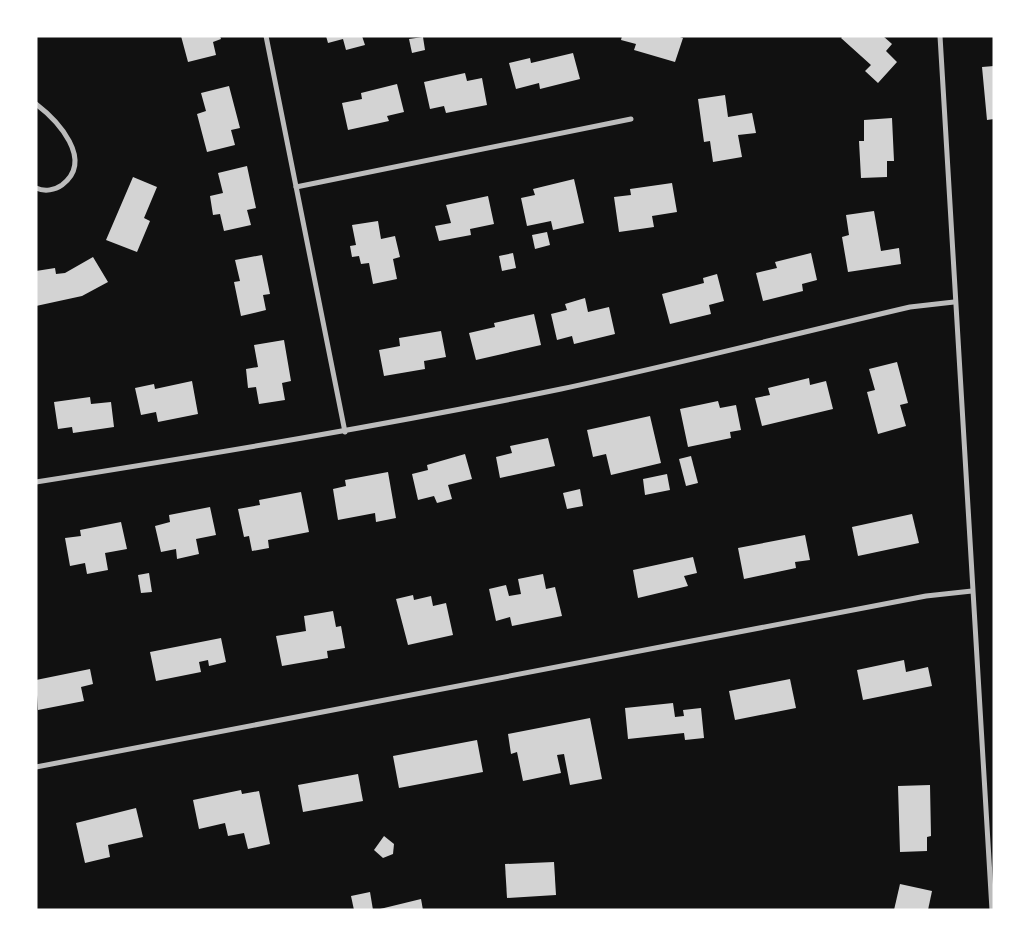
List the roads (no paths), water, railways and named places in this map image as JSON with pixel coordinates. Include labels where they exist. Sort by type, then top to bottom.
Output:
[{"type":"street","points":[[266,36],[345,432]]},
{"type":"street","points":[[940,36],[954,302],[992,910]]},
{"type":"street","points":[[36,104],[63,129],[72,147],[74,165],[73,173],[62,184],[48,190],[36,188]]},
{"type":"street","points":[[296,187],[630,120]]},
{"type":"street","points":[[36,482],[345,432],[592,382],[910,307],[954,302]]},
{"type":"street","points":[[36,767],[926,596],[972,591]]}]
